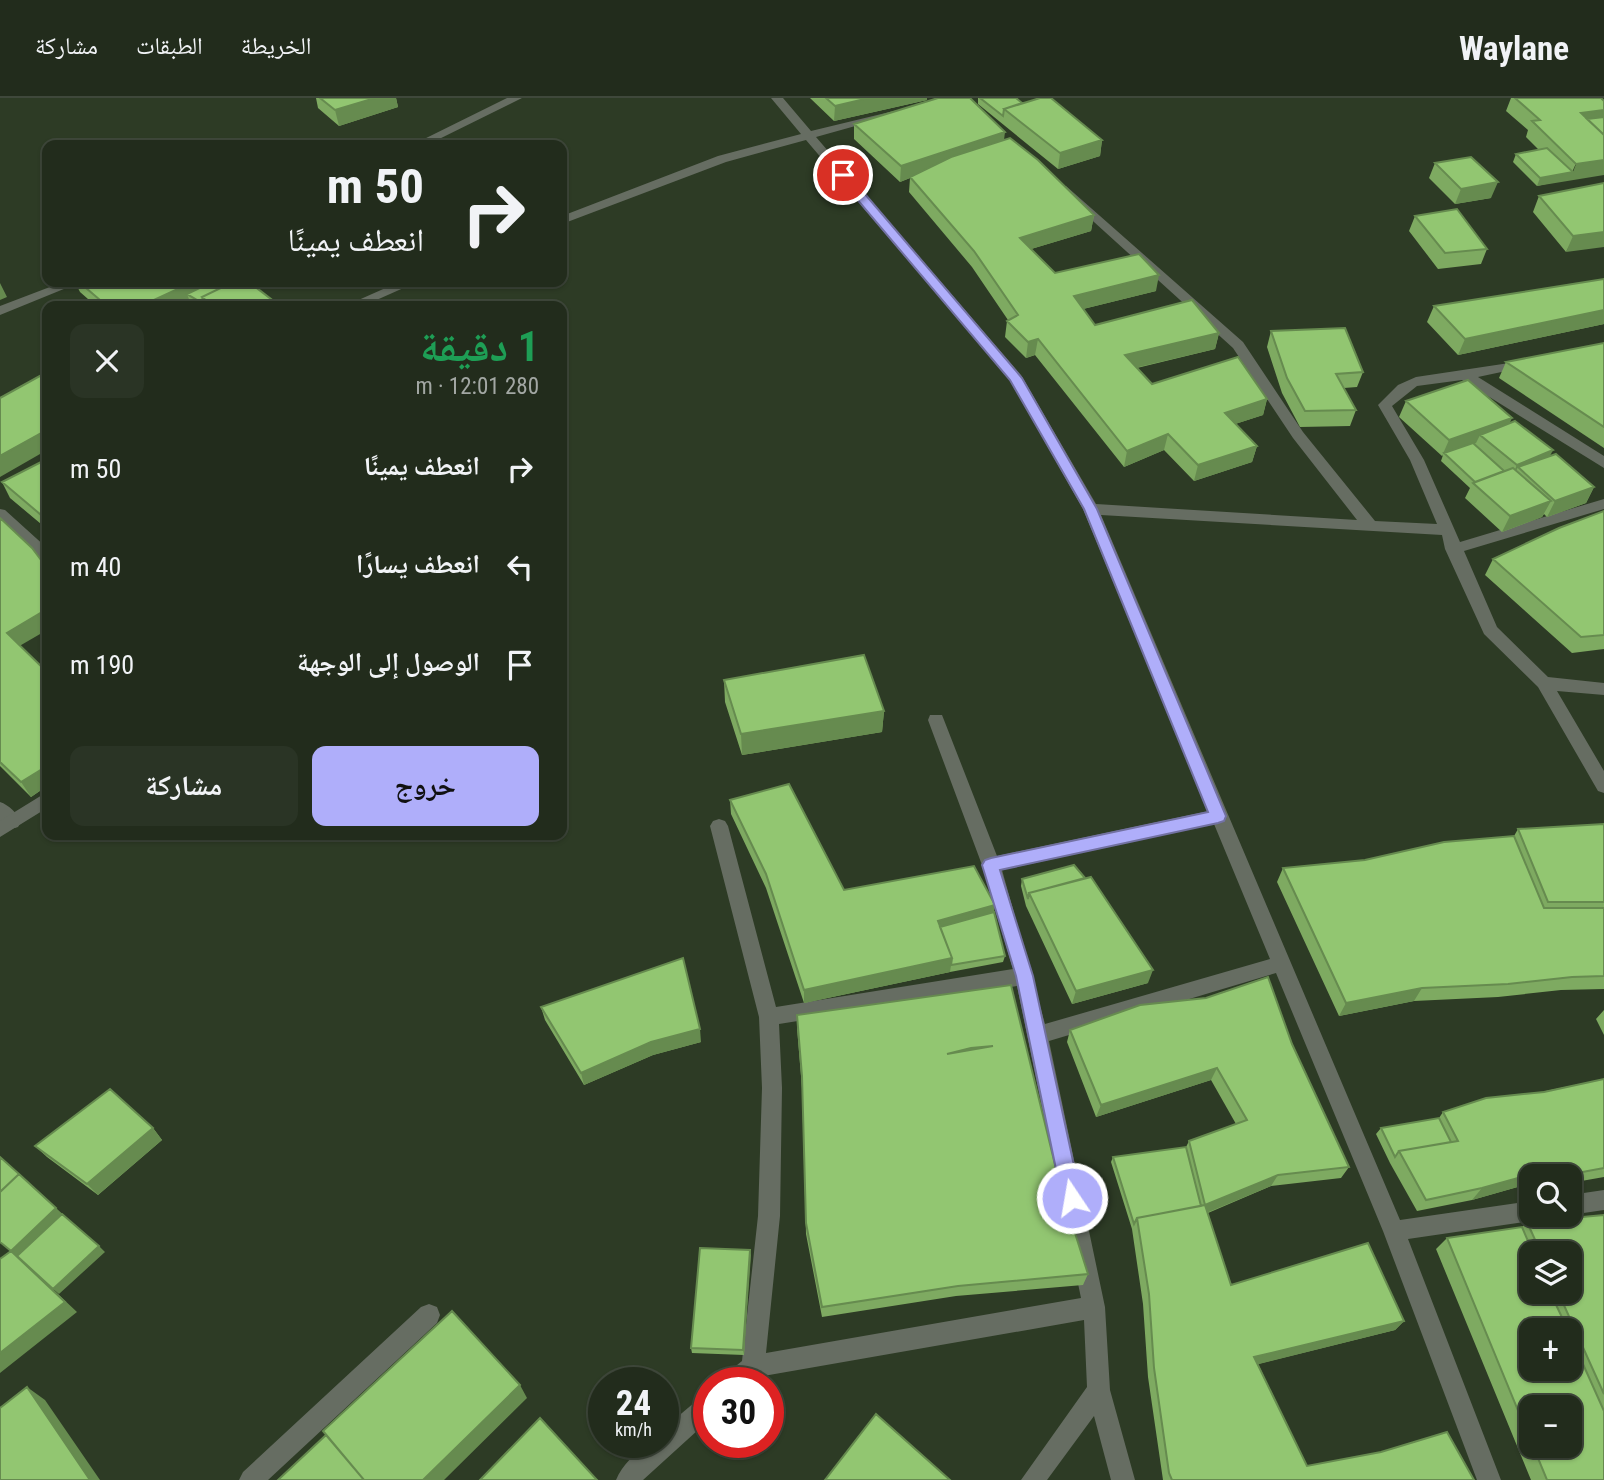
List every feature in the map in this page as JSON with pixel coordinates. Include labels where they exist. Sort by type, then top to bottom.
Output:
[{"type":"street","points":[[428,140],[516,98]]},
{"type":"street","points":[[777,98],[1016,378],[1091,509],[1394,1231],[1489,1480]]},
{"type":"street","points":[[567,218],[722,159],[913,107]]},
{"type":"street","points":[[1055,180],[1238,345],[1298,435],[1370,525]]},
{"type":"street","points":[[0,311],[61,287]]},
{"type":"street","points":[[364,301],[399,287]]},
{"type":"street","points":[[1541,359],[1465,375],[1413,381],[1401,386],[1385,405],[1417,460],[1490,630],[1544,683],[1604,786]]},
{"type":"street","points":[[1465,375],[1604,463]]},
{"type":"street","points":[[1453,549],[1604,505]]},
{"type":"street","points":[[1091,509],[1446,530]]},
{"type":"street","points":[[0,514],[42,552]]},
{"type":"street","points":[[1544,683],[1604,689]]},
{"type":"street","points":[[936,720],[991,865],[1024,976],[1094,1307],[1100,1390],[1123,1480]]},
{"type":"street","points":[[4,820],[42,801]]},
{"type":"street","points":[[991,865],[1218,816]]},
{"type":"street","points":[[719,826],[769,1017],[772,1088],[769,1216],[753,1367],[1094,1307]]},
{"type":"street","points":[[1038,1035],[1280,964]]},
{"type":"street","points":[[769,1017],[1024,976]]},
{"type":"street","points":[[1582,1203],[1604,1200]]},
{"type":"street","points":[[1394,1231],[1519,1213]]},
{"type":"street","points":[[251,1480],[429,1315]]},
{"type":"street","points":[[1033,1480],[1100,1390]]},
{"type":"street","points":[[628,1480],[646,1459],[693,1419]]},
{"type":"building","points":[[320,98],[375,98],[335,110]]},
{"type":"building","points":[[826,98],[869,98],[835,106]]},
{"type":"building","points":[[938,98],[970,98],[1005,132],[901,166],[854,124]]},
{"type":"building","points":[[980,98],[1016,98],[1022,103],[1004,109],[1003,116]]},
{"type":"building","points":[[1040,98],[1051,98],[1102,140],[1060,153],[1004,109]]},
{"type":"building","points":[[1515,98],[1601,98],[1604,101],[1604,110],[1581,113],[1604,135],[1604,160],[1576,164],[1532,121],[1540,120]]},
{"type":"building","points":[[1604,117],[1604,135],[1587,119]]},
{"type":"building","points":[[1010,138],[1038,160],[1094,215],[1020,238],[1055,273],[1139,254],[1159,275],[1074,296],[1095,325],[1192,300],[1219,333],[1125,355],[1152,384],[1238,357],[1267,399],[1225,413],[1257,446],[1198,465],[1168,434],[1127,451],[1038,339],[1028,342],[1007,321],[1018,315],[974,251],[910,177],[951,157]]},
{"type":"building","points":[[1547,148],[1573,172],[1540,178],[1516,154]]},
{"type":"building","points":[[1471,157],[1498,182],[1461,189],[1435,163]]},
{"type":"building","points":[[1604,183],[1604,232],[1573,236],[1539,196]]},
{"type":"building","points":[[1457,209],[1487,249],[1445,253],[1415,216]]},
{"type":"building","points":[[1604,279],[1604,310],[1465,339],[1434,306]]},
{"type":"building","points":[[85,287],[182,287],[152,301],[101,301]]},
{"type":"building","points":[[202,287],[223,287],[202,297],[203,301],[187,294]]},
{"type":"building","points":[[223,287],[255,287],[274,301],[207,301],[202,297]]},
{"type":"building","points":[[1345,328],[1363,372],[1336,374],[1356,410],[1305,411],[1287,378],[1271,331]]},
{"type":"building","points":[[1604,343],[1604,427],[1506,362]]},
{"type":"building","points":[[42,375],[42,433],[0,456],[0,398]]},
{"type":"building","points":[[1468,380],[1512,418],[1449,440],[1406,401]]},
{"type":"building","points":[[1515,421],[1553,450],[1517,465],[1480,435]]},
{"type":"building","points":[[1473,443],[1504,471],[1475,482],[1444,453]]},
{"type":"building","points":[[1556,454],[1594,487],[1555,501],[1518,467]]},
{"type":"building","points":[[42,462],[42,516],[2,482]]},
{"type":"building","points":[[1513,468],[1551,501],[1510,516],[1473,483]]},
{"type":"building","points":[[1604,511],[1604,635],[1581,637],[1493,559],[1559,528]]},
{"type":"building","points":[[0,518],[42,561],[42,612],[7,633],[42,667],[42,769],[21,782],[0,762]]},
{"type":"building","points":[[864,655],[884,711],[741,734],[724,680]]},
{"type":"building","points":[[789,784],[844,890],[974,866],[995,905],[938,921],[952,958],[804,990],[766,874],[730,800]]},
{"type":"building","points":[[1604,824],[1604,902],[1548,902],[1518,829]]},
{"type":"building","points":[[1514,836],[1544,908],[1604,908],[1604,976],[1422,988],[1346,1003],[1283,868],[1365,860],[1444,842]]},
{"type":"building","points":[[1074,865],[1085,878],[1029,893],[1028,899],[1022,879]]},
{"type":"building","points":[[1091,877],[1153,970],[1076,991],[1029,893]]},
{"type":"building","points":[[994,912],[1005,956],[951,965],[952,958],[940,927]]},
{"type":"building","points":[[683,958],[700,1029],[651,1042],[581,1073],[541,1007]]},
{"type":"building","points":[[1268,977],[1292,1044],[1349,1167],[1278,1175],[1205,1205],[1189,1141],[1247,1120],[1217,1068],[1101,1105],[1070,1030],[1140,1005],[1206,998]]},
{"type":"building","points":[[1011,985],[1061,1189],[1088,1274],[958,1286],[822,1307],[806,1223],[802,1076],[797,1015]],"holes":[[[993,1046],[947,1054],[971,1048]]]},
{"type":"building","points":[[1604,1079],[1604,1168],[1582,1172],[1582,1164],[1519,1164],[1519,1178],[1426,1200],[1399,1151],[1458,1141],[1443,1112],[1486,1098],[1544,1092]]},
{"type":"building","points":[[110,1089],[153,1128],[87,1184],[35,1146]]},
{"type":"building","points":[[1439,1118],[1451,1142],[1399,1151],[1395,1157],[1381,1128]]},
{"type":"building","points":[[1186,1147],[1201,1206],[1137,1218],[1134,1224],[1113,1157]]},
{"type":"building","points":[[0,1157],[19,1174],[0,1192]]},
{"type":"building","points":[[19,1174],[56,1208],[11,1251],[0,1242],[0,1192]]},
{"type":"building","points":[[1205,1205],[1231,1285],[1368,1243],[1404,1321],[1254,1357],[1307,1466],[1381,1452],[1447,1432],[1474,1480],[1172,1480],[1154,1368],[1149,1294],[1137,1218]]},
{"type":"building","points":[[62,1214],[99,1246],[53,1289],[17,1256]]},
{"type":"building","points":[[1604,1215],[1604,1394],[1582,1345],[1582,1318],[1570,1318],[1563,1304],[1582,1304],[1582,1241],[1536,1241],[1529,1227],[1582,1227],[1582,1217]]},
{"type":"building","points":[[1522,1227],[1528,1241],[1519,1241],[1519,1304],[1556,1304],[1562,1318],[1519,1318],[1519,1381],[1582,1381],[1582,1362],[1604,1411],[1604,1480],[1547,1480],[1538,1458],[1582,1458],[1582,1395],[1519,1395],[1519,1413],[1447,1238]]},
{"type":"building","points":[[700,1248],[750,1250],[743,1350],[691,1348]]},
{"type":"building","points":[[11,1251],[65,1302],[0,1353],[0,1259]]},
{"type":"building","points":[[452,1311],[520,1385],[423,1480],[364,1480],[323,1431]]},
{"type":"building","points":[[27,1387],[90,1480],[0,1480],[0,1408]]},
{"type":"building","points":[[876,1414],[950,1480],[825,1480]]},
{"type":"building","points":[[540,1418],[597,1480],[480,1480]]},
{"type":"building","points":[[326,1435],[364,1480],[278,1480]]},
{"type":"route","points":[[843,175],[1016,378],[1091,509],[1218,816],[991,865],[1024,976],[1072,1198]]}]
